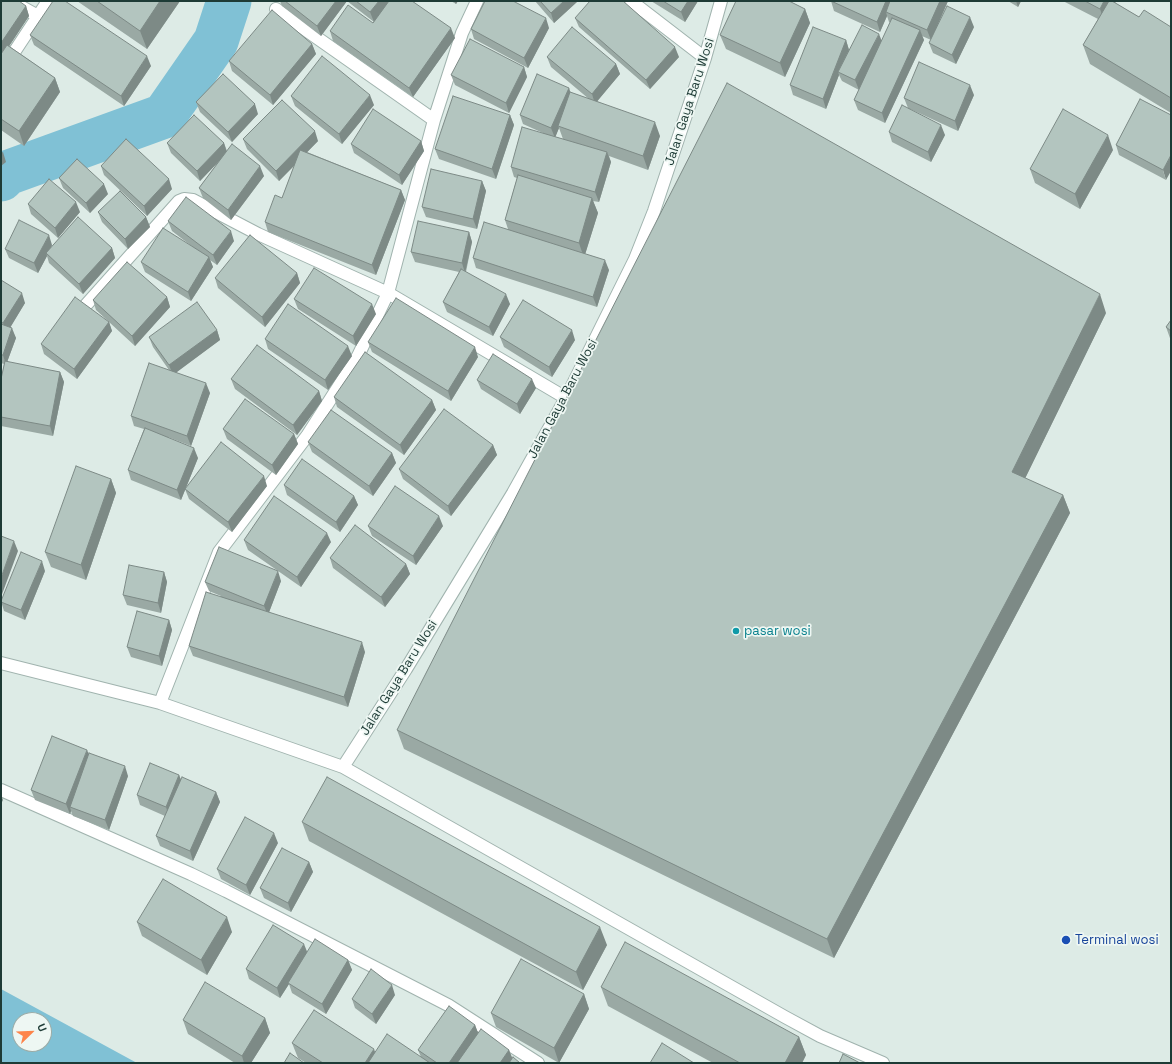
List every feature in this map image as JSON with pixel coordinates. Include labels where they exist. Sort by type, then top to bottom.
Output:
[{"type":"street","points":[[11,1],[38,16]]},
{"type":"street","points":[[1,72],[48,1]]},
{"type":"street","points":[[160,703],[219,552],[306,436],[358,356],[388,293],[434,120],[462,33],[477,1]]},
{"type":"street","points":[[631,1],[706,58]]},
{"type":"street","name":"Jalan Gaya Baru Wosi","points":[[343,767],[406,669],[513,493],[566,398],[635,259],[645,236],[706,58],[721,1]]},
{"type":"street","points":[[276,9],[434,120]]},
{"type":"street","points":[[86,306],[179,201],[184,199],[193,200],[258,234],[388,293],[566,398]]},
{"type":"street","points":[[1,663],[160,703],[343,767],[785,1017],[820,1036],[883,1063]]},
{"type":"street","points":[[1,790],[233,894],[448,1005],[538,1063]]},
{"type":"water","points":[[1,989],[43,1012],[12,1012],[12,1052],[52,1052],[52,1017],[137,1063],[1,1063]]},
{"type":"building","points":[[1,1],[19,1],[26,6],[1,43]]},
{"type":"building","points":[[53,1],[65,1],[147,56],[121,96],[30,35]]},
{"type":"building","points":[[97,1],[160,1],[140,31]]},
{"type":"building","points":[[285,1],[336,1],[317,26]]},
{"type":"building","points":[[356,1],[379,1],[370,12]]},
{"type":"building","points":[[389,1],[412,1],[451,28],[409,88],[330,31],[348,5],[373,23]]},
{"type":"building","points":[[485,1],[513,1],[546,18],[524,58],[471,29]]},
{"type":"building","points":[[540,1],[564,1],[551,13]]},
{"type":"building","points":[[590,1],[623,1],[675,47],[646,80],[575,18]]},
{"type":"building","points":[[663,1],[688,1],[681,12]]},
{"type":"building","points":[[736,1],[789,1],[805,9],[780,63],[720,35]]},
{"type":"building","points":[[831,1],[886,1],[877,22]]},
{"type":"building","points":[[890,1],[940,1],[927,30],[886,12]]},
{"type":"building","points":[[1085,1],[1104,1],[1100,9]]},
{"type":"building","points":[[1109,1],[1112,1],[1139,17],[1144,10],[1171,27],[1171,98],[1083,45]]},
{"type":"building","points":[[947,6],[970,17],[952,55],[929,43]]},
{"type":"building","points":[[272,10],[312,44],[270,95],[229,61]]},
{"type":"building","points":[[892,18],[920,30],[882,113],[854,100]]},
{"type":"building","points":[[862,25],[879,34],[855,80],[838,72]]},
{"type":"building","points":[[572,27],[616,64],[592,94],[547,57]]},
{"type":"building","points":[[813,27],[846,40],[823,99],[790,85]]},
{"type":"building","points":[[470,39],[524,67],[506,103],[451,75]]},
{"type":"building","points":[[7,45],[55,78],[19,131],[1,119],[1,54]]},
{"type":"building","points":[[322,56],[370,95],[339,134],[291,96]]},
{"type":"building","points":[[919,62],[970,85],[955,121],[904,98]]},
{"type":"building","points":[[223,74],[255,104],[228,132],[196,102]]},
{"type":"building","points":[[537,74],[569,88],[551,128],[520,115]]},
{"type":"building","name":"pasar wosi","points":[[727,83],[1100,294],[1012,472],[1063,495],[827,939],[397,730]]},
{"type":"building","points":[[570,92],[655,122],[643,156],[558,126]]},
{"type":"building","points":[[453,96],[510,115],[492,169],[435,149]]},
{"type":"building","points":[[1140,99],[1171,115],[1171,155],[1163,170],[1116,145]]},
{"type":"building","points":[[282,100],[315,131],[276,171],[243,139]]},
{"type":"building","points":[[902,105],[941,125],[928,152],[889,132]]},
{"type":"building","points":[[373,109],[421,141],[399,175],[351,144]]},
{"type":"building","points":[[1063,109],[1108,135],[1075,194],[1030,169]]},
{"type":"building","points":[[194,115],[224,143],[197,171],[167,143]]},
{"type":"building","points":[[522,127],[607,152],[595,192],[511,167]]},
{"type":"building","points":[[126,139],[169,179],[144,206],[101,166]]},
{"type":"building","points":[[232,144],[260,166],[228,210],[199,188]]},
{"type":"building","points":[[300,150],[401,190],[372,265],[265,222],[275,195],[282,198]]},
{"type":"building","points":[[77,159],[104,184],[86,203],[59,178]]},
{"type":"building","points":[[431,169],[482,181],[473,219],[422,207]]},
{"type":"building","points":[[518,175],[592,198],[579,243],[505,220]]},
{"type":"building","points":[[49,179],[76,202],[55,228],[28,204]]},
{"type":"building","points":[[120,191],[146,217],[125,239],[98,212]]},
{"type":"building","points":[[186,197],[231,231],[213,255],[168,221]]},
{"type":"building","points":[[78,217],[112,248],[79,284],[46,253]]},
{"type":"building","points":[[19,220],[49,235],[34,263],[5,249]]},
{"type":"building","points":[[418,221],[469,232],[462,263],[411,252]]},
{"type":"building","points":[[484,222],[605,260],[593,297],[473,258]]},
{"type":"building","points":[[163,228],[209,257],[188,292],[141,262]]},
{"type":"building","points":[[250,235],[297,273],[262,317],[215,278]]},
{"type":"building","points":[[127,262],[167,297],[132,336],[93,300]]},
{"type":"building","points":[[314,268],[372,304],[353,336],[294,299]]},
{"type":"building","points":[[461,269],[506,294],[489,327],[443,302]]},
{"type":"building","points":[[1,280],[22,293],[3,323],[1,322]]},
{"type":"building","points":[[75,297],[109,322],[74,369],[41,344]]},
{"type":"building","points":[[396,298],[475,347],[448,391],[368,342]]},
{"type":"building","points":[[523,300],[572,330],[549,367],[500,337]]},
{"type":"building","points":[[197,302],[217,330],[169,365],[149,337]]},
{"type":"building","points":[[288,304],[348,346],[325,380],[265,339]]},
{"type":"building","points":[[1171,320],[1171,331],[1166,327]]},
{"type":"building","points":[[1,324],[12,328],[3,355],[1,355]]},
{"type":"building","points":[[257,345],[319,391],[293,425],[231,379]]},
{"type":"building","points":[[365,352],[432,400],[400,445],[334,397]]},
{"type":"building","points":[[493,354],[532,379],[517,404],[477,380]]},
{"type":"building","points":[[5,361],[60,372],[50,426],[1,417],[1,379]]},
{"type":"building","points":[[149,363],[206,383],[187,436],[131,416]]},
{"type":"building","points":[[245,399],[294,434],[272,465],[223,429]]},
{"type":"building","points":[[444,409],[493,445],[448,506],[399,469]]},
{"type":"building","points":[[331,410],[392,453],[369,486],[308,442]]},
{"type":"building","points":[[145,428],[194,448],[177,490],[128,470]]},
{"type":"building","points":[[221,442],[264,476],[228,522],[185,489]]},
{"type":"building","points":[[302,459],[354,496],[336,522],[284,485]]},
{"type":"building","points":[[76,466],[111,479],[81,565],[45,552]]},
{"type":"building","points":[[395,486],[439,516],[413,556],[368,526]]},
{"type":"building","points":[[274,496],[327,533],[297,577],[244,540]]},
{"type":"building","points":[[355,525],[406,564],[381,597],[330,558]]},
{"type":"building","points":[[1,536],[14,541],[1,578]]},
{"type":"building","points":[[219,547],[278,571],[264,606],[205,582]]},
{"type":"building","points":[[21,552],[42,561],[21,610],[1,601]]},
{"type":"building","points":[[129,565],[164,572],[158,603],[123,595]]},
{"type":"building","points":[[206,592],[362,642],[344,697],[189,646]]},
{"type":"building","points":[[137,611],[169,620],[159,656],[127,647]]},
{"type":"building","points":[[52,736],[87,750],[66,804],[31,790]]},
{"type":"building","points":[[89,753],[125,766],[105,820],[70,807]]},
{"type":"building","points":[[150,763],[179,775],[166,807],[137,795]]},
{"type":"building","points":[[182,777],[216,792],[190,851],[156,836]]},
{"type":"building","points":[[327,777],[600,927],[576,972],[302,822]]},
{"type":"building","points":[[245,817],[274,833],[246,885],[217,869]]},
{"type":"building","points":[[282,848],[309,862],[288,903],[260,888]]},
{"type":"building","points":[[163,879],[227,917],[201,960],[137,922]]},
{"type":"building","points":[[273,925],[304,944],[277,988],[246,969]]},
{"type":"building","points":[[315,939],[348,960],[322,1004],[288,983]]},
{"type":"building","points":[[625,942],[799,1037],[785,1063],[740,1063],[601,987]]},
{"type":"building","points":[[521,959],[584,994],[554,1048],[491,1013]]},
{"type":"building","points":[[371,969],[392,985],[372,1014],[352,999]]},
{"type":"building","points":[[205,982],[265,1018],[242,1056],[183,1020]]},
{"type":"building","points":[[449,1006],[475,1025],[449,1063],[437,1063],[418,1050]]},
{"type":"building","points":[[314,1010],[374,1049],[365,1063],[323,1063],[292,1043]]},
{"type":"building","points":[[481,1029],[509,1050],[500,1063],[457,1063]]},
{"type":"building","points":[[387,1034],[430,1063],[368,1063]]},
{"type":"building","points":[[662,1043],[694,1063],[650,1063]]},
{"type":"building","points":[[290,1053],[304,1063],[284,1063]]},
{"type":"building","points":[[843,1054],[860,1063],[839,1063]]},
{"type":"building","points":[[513,1057],[520,1063],[509,1063]]},
{"type":"waterway","points":[[1,179],[7,173],[164,116],[216,41],[229,1]]},
{"type":"place","name":"pasar wosi","points":[[736,631]]},
{"type":"place","name":"Terminal wosi","points":[[1066,940]]}]
